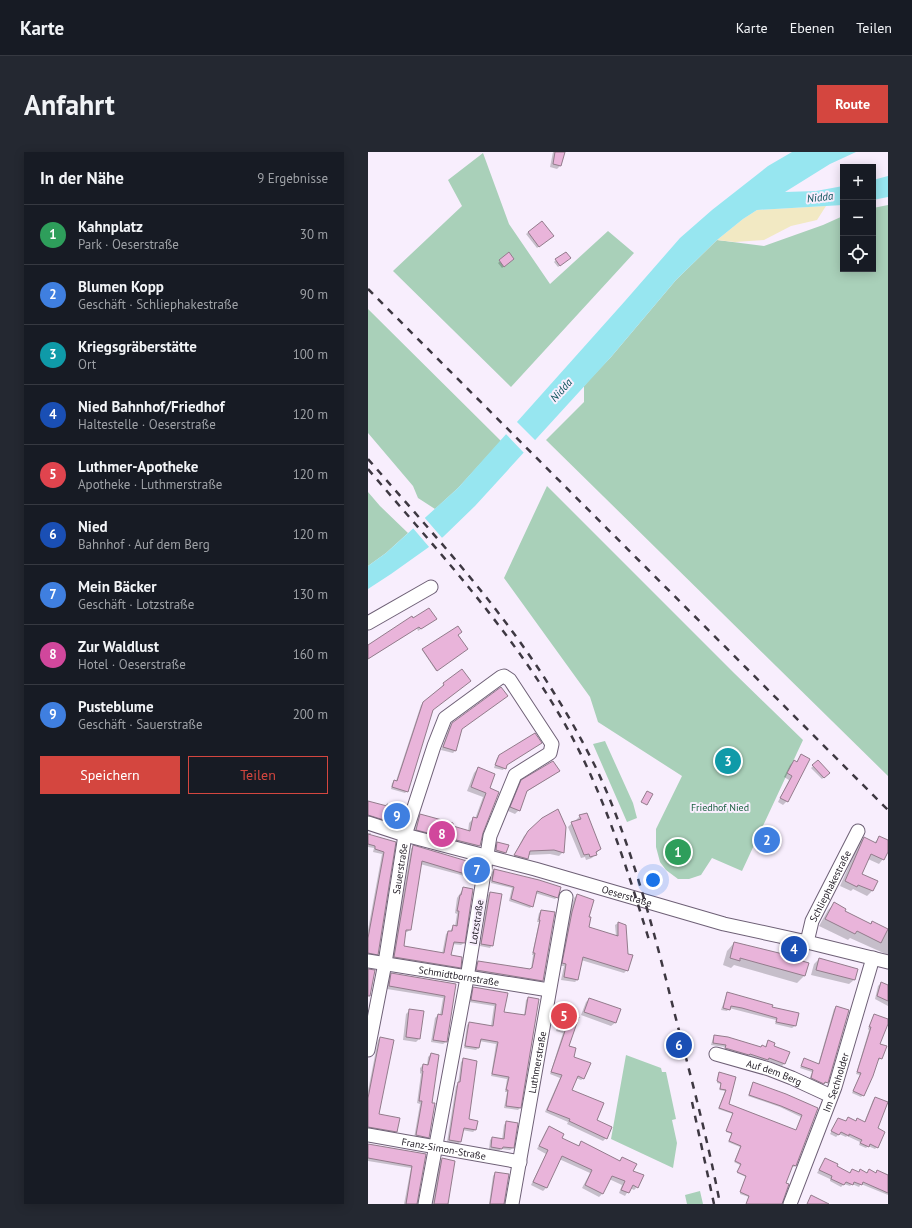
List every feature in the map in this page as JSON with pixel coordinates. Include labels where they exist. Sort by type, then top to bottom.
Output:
[{"type":"street","points":[[368,624],[431,587]]},
{"type":"street","name":"Sauerstraße","points":[[368,1050],[385,963],[405,835],[434,746],[445,718],[504,676]]},
{"type":"street","name":"Lotzstraße","points":[[425,1204],[467,978],[490,836],[515,775],[550,753],[552,744],[510,680],[504,676]]},
{"type":"street","name":"Oeserstraße","points":[[368,824],[586,883],[724,924],[888,962]]},
{"type":"street","name":"Schliephakestraße","points":[[807,942],[812,921],[858,831]]},
{"type":"street","name":"Luthmerstraße","points":[[512,1204],[528,1105],[566,897]]},
{"type":"street","name":"Im Sechholder","points":[[790,1204],[835,1087],[873,958]]},
{"type":"street","name":"Schmidtbornstraße","points":[[368,961],[549,990]]},
{"type":"street","name":"Auf dem Berg","points":[[716,1054],[769,1069],[831,1096]]},
{"type":"street","name":"Franz-Simon-Straße","points":[[368,1135],[520,1162]]},
{"type":"green space","points":[[483,153],[509,224],[550,284],[608,231],[634,253],[511,387],[393,271],[462,206],[448,180]]},
{"type":"green space","points":[[888,205],[888,776],[546,440],[584,402],[584,386],[611,357],[676,280],[717,240],[764,246],[840,217],[840,272],[876,272],[876,207]]},
{"type":"green space","points":[[368,309],[501,441],[458,488],[435,509],[418,498],[413,486],[368,433]]},
{"type":"green space","name":"Friedhof Nied","points":[[547,486],[803,740],[742,871],[712,858],[701,875],[689,879],[678,879],[666,870],[660,862],[656,847],[656,829],[682,776],[598,722],[590,697],[504,578]]},
{"type":"green space","points":[[368,492],[408,533],[386,553],[368,566]]},
{"type":"green space","points":[[605,741],[633,803],[637,818],[627,822],[593,744]]},
{"type":"green space","points":[[626,1055],[661,1068],[662,1072],[666,1072],[676,1119],[672,1120],[677,1143],[673,1168],[611,1139]]},
{"type":"green space","points":[[700,1191],[703,1204],[687,1204],[685,1195]]},
{"type":"sand","points":[[826,206],[817,220],[791,226],[764,240],[735,242],[717,240],[757,210]]},
{"type":"water","name":"Nidda","points":[[792,152],[856,152],[830,164],[785,192],[816,191],[840,187],[840,205],[757,210],[717,240],[676,280],[611,357],[475,506],[443,537],[368,589],[368,566],[386,553],[458,488],[680,238],[712,210],[768,166]]},
{"type":"water","points":[[888,176],[888,197],[876,199],[876,179]]},
{"type":"pier","points":[[516,421],[537,442],[525,454],[505,433]]},
{"type":"pier","points":[[424,517],[443,539],[430,548],[412,527]]},
{"type":"building","points":[[555,152],[565,152],[561,166],[553,164]]},
{"type":"building","points":[[542,221],[554,236],[539,247],[528,232]]},
{"type":"building","points":[[509,252],[514,259],[504,267],[499,260]]},
{"type":"building","points":[[566,252],[571,258],[560,266],[555,259]]},
{"type":"building","points":[[429,608],[437,619],[421,629],[419,627],[368,659],[368,645],[412,616],[413,618]]},
{"type":"building","points":[[458,626],[462,632],[458,635],[468,649],[437,671],[422,649]]},
{"type":"building","points":[[462,669],[471,681],[433,710],[408,792],[392,787],[394,780],[397,781],[423,702],[444,685],[443,683]]},
{"type":"building","points":[[501,687],[508,696],[462,729],[456,751],[443,747],[452,723]]},
{"type":"building","points":[[535,733],[542,743],[507,765],[506,769],[495,765],[499,755]]},
{"type":"building","points":[[801,754],[810,759],[788,802],[780,798],[792,776],[787,773],[794,760],[797,762]]},
{"type":"building","points":[[818,760],[830,773],[824,778],[812,765]]},
{"type":"building","points":[[553,761],[560,771],[527,791],[520,811],[510,807],[521,780]]},
{"type":"building","points":[[478,767],[495,774],[490,788],[499,792],[483,833],[480,846],[416,830],[420,814],[453,823],[453,826],[470,831],[473,817],[477,818],[486,793],[471,787]]},
{"type":"building","points":[[647,791],[653,794],[647,805],[641,802]]},
{"type":"building","points":[[368,801],[387,806],[387,804],[405,810],[400,825],[368,815]]},
{"type":"building","points":[[558,809],[566,827],[564,853],[554,850],[530,851],[528,859],[514,855],[528,831],[542,818]]},
{"type":"building","points":[[587,813],[601,849],[596,852],[597,855],[590,857],[589,854],[584,855],[571,822],[581,819],[579,815]]},
{"type":"building","points":[[766,826],[773,829],[767,843],[760,839]]},
{"type":"building","points":[[368,834],[396,842],[378,955],[368,953],[368,938],[384,852],[375,849],[375,846],[368,844]]},
{"type":"building","points":[[879,836],[888,840],[888,852],[884,860],[871,854],[862,874],[878,881],[873,891],[858,885],[857,887],[845,881],[864,837],[876,843]]},
{"type":"building","points":[[497,842],[509,845],[506,853],[496,850]]},
{"type":"building","points":[[413,845],[477,864],[475,877],[422,861],[411,930],[406,930],[404,946],[444,953],[448,931],[452,931],[453,925],[457,926],[459,911],[457,911],[463,887],[473,889],[465,943],[454,942],[451,955],[462,957],[461,968],[394,957]]},
{"type":"building","points":[[494,869],[561,887],[558,898],[537,891],[533,907],[511,899],[514,887],[492,881]]},
{"type":"building","points":[[490,892],[502,894],[493,946],[481,944]]},
{"type":"building","points":[[577,894],[594,900],[589,917],[591,917],[589,927],[618,936],[618,922],[626,925],[628,954],[633,955],[628,971],[583,957],[578,980],[564,977],[566,964],[562,963]]},
{"type":"building","points":[[834,902],[846,909],[845,911],[871,924],[872,921],[888,929],[881,943],[857,931],[855,934],[825,919]]},
{"type":"building","points":[[541,910],[555,912],[543,981],[476,970],[478,961],[530,969],[532,968],[535,953],[533,953]]},
{"type":"building","points":[[734,942],[783,954],[782,955],[809,963],[805,976],[740,958],[740,961],[730,958]]},
{"type":"building","points":[[819,958],[858,969],[855,980],[816,970]]},
{"type":"building","points":[[368,969],[375,970],[370,996],[368,996]]},
{"type":"building","points":[[391,973],[456,984],[447,1042],[433,1040],[438,1014],[442,1015],[445,996],[389,986]]},
{"type":"building","points":[[881,982],[888,985],[888,1001],[877,996]]},
{"type":"building","points":[[473,987],[508,993],[504,1012],[525,1015],[528,997],[539,999],[521,1108],[506,1106],[508,1090],[506,1090],[509,1077],[492,1074],[498,1042],[481,1039],[479,1048],[465,1046],[469,1022],[493,1026],[496,1004],[471,1000]]},
{"type":"building","points":[[727,992],[773,1005],[772,1007],[799,1013],[796,1026],[776,1022],[777,1018],[742,1008],[731,1006],[730,1010],[723,1008]]},
{"type":"building","points":[[589,998],[621,1009],[616,1023],[584,1012]]},
{"type":"building","points":[[836,1006],[849,1010],[828,1083],[825,1082],[824,1084],[811,1078],[813,1070],[801,1066],[804,1058],[819,1064]]},
{"type":"building","points":[[409,1009],[424,1011],[420,1039],[406,1037]]},
{"type":"building","points":[[562,1010],[579,1017],[569,1046],[576,1048],[574,1057],[591,1063],[584,1079],[578,1076],[572,1090],[604,1103],[597,1120],[612,1127],[607,1139],[569,1121],[570,1119],[547,1110],[562,1075],[551,1072],[565,1031],[558,1028],[562,1019],[559,1018]]},
{"type":"building","points":[[874,1014],[888,1019],[888,1024],[880,1044],[887,1046],[882,1059],[879,1058],[864,1096],[853,1091],[861,1073],[857,1072]]},
{"type":"building","points":[[714,1035],[728,1037],[761,1047],[762,1045],[766,1047],[768,1040],[775,1043],[774,1046],[790,1052],[785,1064],[769,1058],[768,1060],[725,1048],[726,1045],[713,1043]]},
{"type":"building","points":[[380,1037],[394,1040],[379,1114],[400,1118],[397,1132],[368,1127],[368,1098]]},
{"type":"building","points":[[431,1053],[439,1055],[432,1103],[435,1103],[429,1138],[416,1135],[422,1101],[419,1101],[423,1064],[428,1065]]},
{"type":"building","points":[[463,1058],[477,1061],[469,1119],[478,1121],[476,1130],[464,1128],[461,1142],[449,1140]]},
{"type":"building","points":[[719,1072],[736,1077],[729,1104],[796,1130],[802,1115],[749,1095],[753,1082],[818,1108],[796,1166],[793,1165],[786,1183],[789,1184],[782,1204],[746,1204],[749,1196],[740,1192],[746,1176],[737,1172],[741,1164],[735,1161],[741,1146],[729,1141],[732,1133],[726,1131],[733,1113],[719,1108],[726,1090],[720,1089],[721,1083],[717,1081]]},
{"type":"building","points":[[875,1097],[888,1102],[878,1128],[885,1132],[878,1148],[870,1144],[869,1147],[860,1143],[862,1140],[849,1134],[849,1136],[841,1132],[839,1135],[831,1131],[838,1118],[846,1121],[848,1117],[856,1121],[857,1118],[865,1122]]},
{"type":"building","points":[[506,1121],[518,1123],[514,1148],[503,1147],[502,1149],[491,1147],[492,1137],[504,1139]]},
{"type":"building","points":[[549,1126],[564,1134],[562,1138],[579,1146],[581,1141],[620,1161],[622,1157],[637,1164],[633,1171],[644,1175],[638,1188],[633,1185],[629,1193],[621,1190],[625,1181],[612,1176],[603,1194],[585,1185],[592,1170],[562,1156],[547,1188],[533,1182],[548,1150],[539,1146]]},
{"type":"building","points":[[368,1144],[426,1154],[417,1204],[406,1204],[412,1166],[368,1158]]},
{"type":"building","points":[[442,1158],[455,1161],[448,1204],[434,1204]]},
{"type":"building","points":[[825,1158],[838,1164],[837,1166],[850,1173],[852,1169],[859,1172],[860,1169],[867,1173],[869,1169],[876,1173],[877,1170],[888,1175],[888,1193],[863,1182],[862,1185],[854,1182],[853,1185],[846,1182],[844,1185],[831,1179],[832,1176],[819,1170]]},
{"type":"building","points":[[495,1172],[509,1174],[504,1204],[490,1204]]},
{"type":"building","points":[[811,1195],[829,1204],[807,1204]]},
{"type":"railway","points":[[368,289],[888,810]]},
{"type":"railway","points":[[368,459],[466,572],[512,631],[560,702],[597,770],[610,799],[632,859],[651,922],[699,1109],[720,1204]]},
{"type":"railway","points":[[368,469],[469,587],[516,649],[559,714],[574,741],[600,796],[631,882],[649,940]]},
{"type":"railway","points":[[692,1102],[714,1204]]},
{"type":"place","name":"Kriegsgräberstätte","points":[[728,761]]},
{"type":"place","name":"Pusteblume","points":[[397,816]]},
{"type":"place","name":"Zur Waldlust","points":[[442,834]]},
{"type":"place","name":"Blumen Kopp","points":[[767,840]]},
{"type":"place","name":"Kahnplatz","points":[[678,852]]},
{"type":"place","name":"Mein Bäcker","points":[[477,870]]},
{"type":"place","name":"Nied Bahnhof/Friedhof","points":[[794,949]]},
{"type":"place","name":"Luthmer-Apotheke","points":[[564,1016]]},
{"type":"place","name":"Nied","points":[[679,1045]]}]
